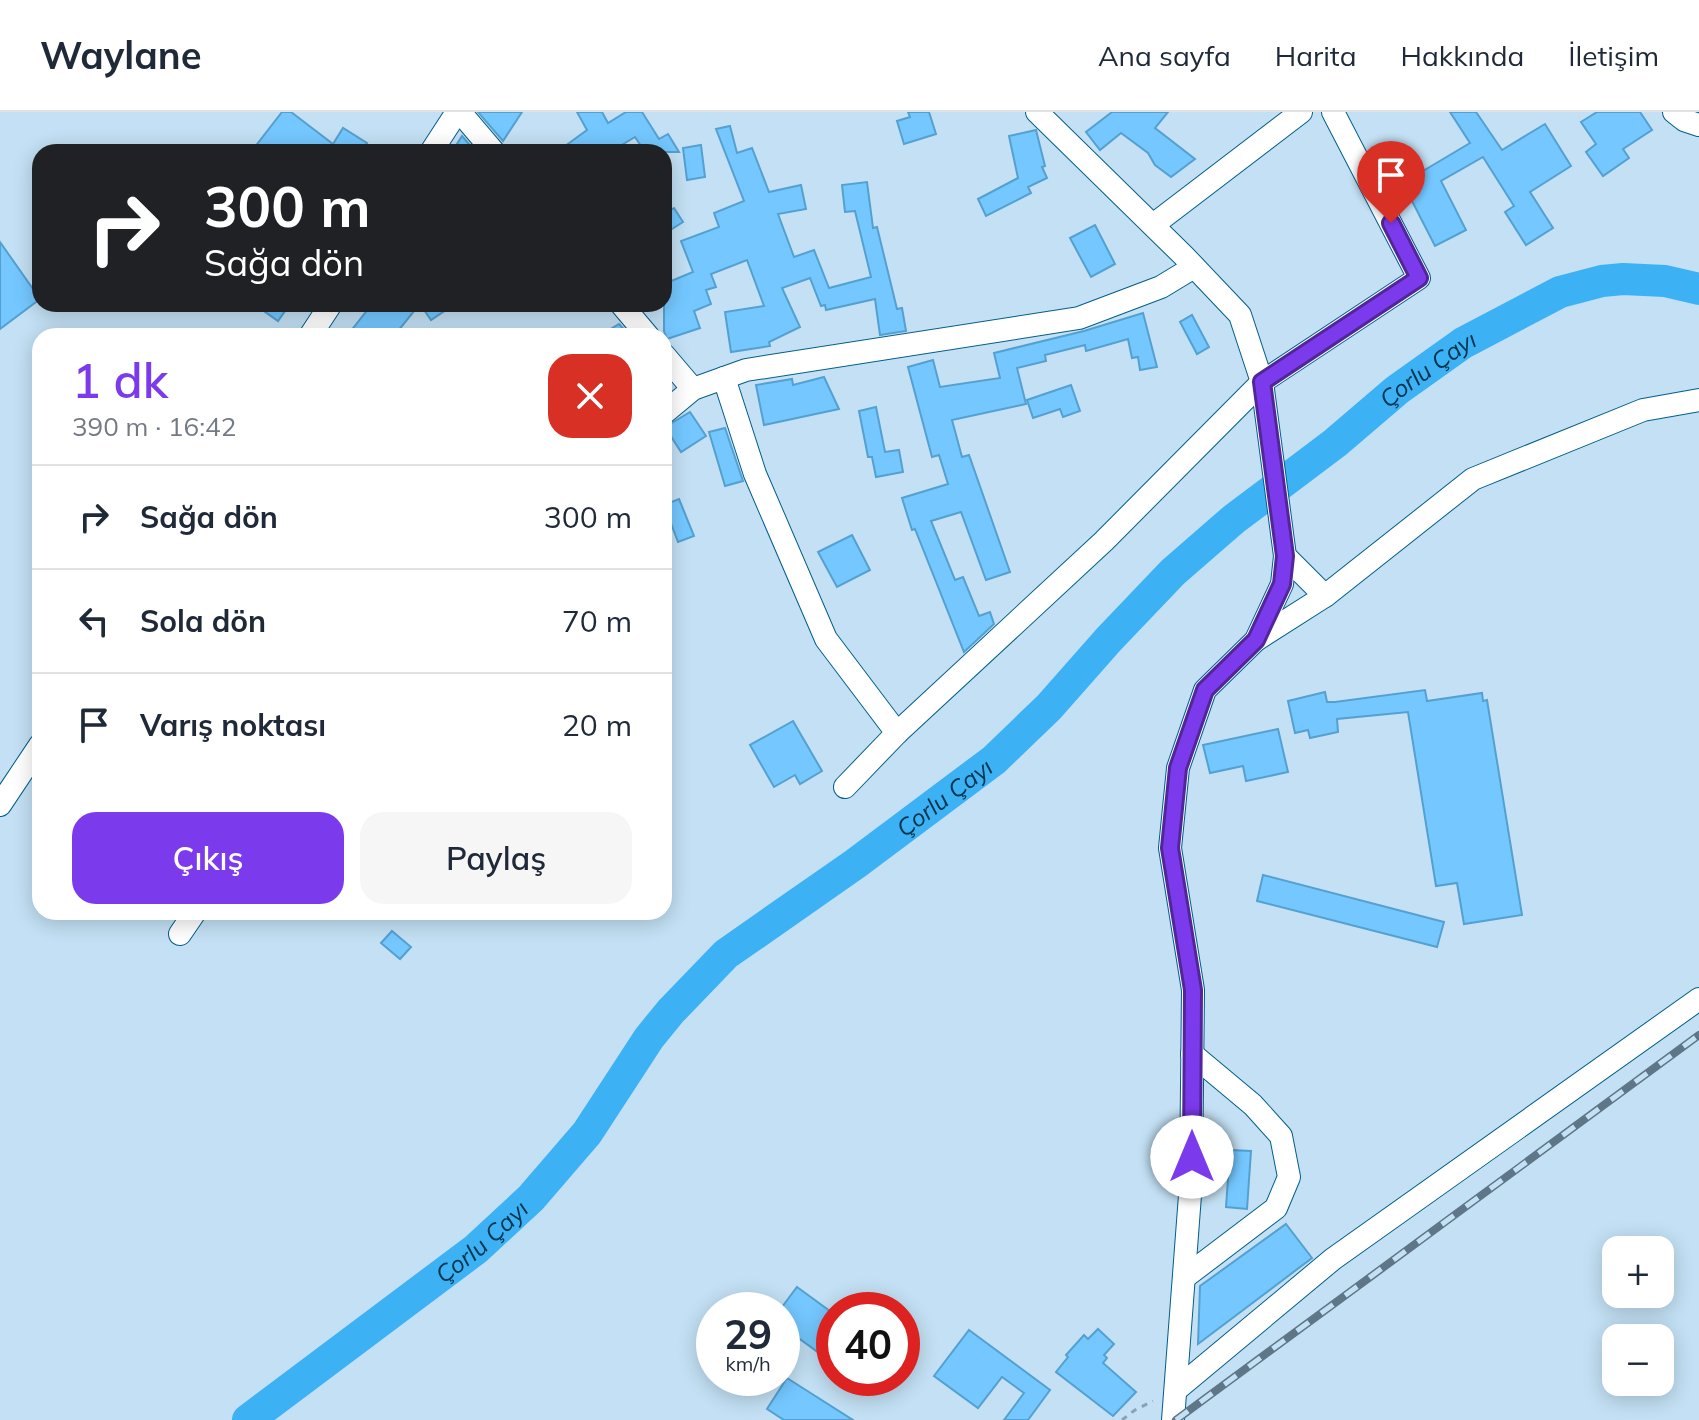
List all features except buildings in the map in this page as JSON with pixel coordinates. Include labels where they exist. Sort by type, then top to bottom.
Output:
[{"type":"street","points":[[436,144],[458,112],[487,144]]},
{"type":"street","points":[[1037,112],[1240,315],[1262,382],[1285,556],[1282,584],[1256,640]]},
{"type":"street","points":[[1153,225],[1301,112]]},
{"type":"street","points":[[845,787],[897,733],[1104,541],[1262,382],[1419,278],[1333,112]]},
{"type":"street","points":[[1674,112],[1684,120],[1699,125]]},
{"type":"street","points":[[672,408],[708,383],[746,370],[1079,318],[1161,287],[1194,267]]},
{"type":"street","points":[[628,312],[641,328]]},
{"type":"street","points":[[672,360],[732,403],[755,474],[826,639],[897,733]]},
{"type":"street","points":[[1173,1420],[1191,1182],[1193,990],[1170,848],[1178,768],[1205,690],[1256,640],[1325,596],[1473,479],[1643,410],[1699,400]]},
{"type":"street","points":[[1285,556],[1325,596]]},
{"type":"street","points":[[0,805],[32,757]]},
{"type":"street","points":[[180,934],[190,920]]},
{"type":"street","points":[[1177,1389],[1333,1259],[1699,999]]},
{"type":"street","points":[[1185,1277],[1276,1208],[1289,1177],[1281,1136],[1253,1105],[1192,1054]]},
{"type":"path","points":[[1122,1420],[1177,1389]]},
{"type":"waterway","name":"Çorlu Çayı","points":[[248,1420],[476,1249],[531,1198],[587,1133],[649,1038],[726,954],[855,864],[994,760],[1049,707],[1173,572],[1234,519],[1335,443],[1397,390],[1463,343],[1560,292],[1623,279],[1665,281],[1699,289]]},
{"type":"railway","points":[[1176,1420],[1699,1035]]},
{"type":"route","points":[[1192,1157],[1193,990],[1170,848],[1178,768],[1205,690],[1256,640],[1282,584],[1285,556],[1262,382],[1419,278],[1391,223]]}]
